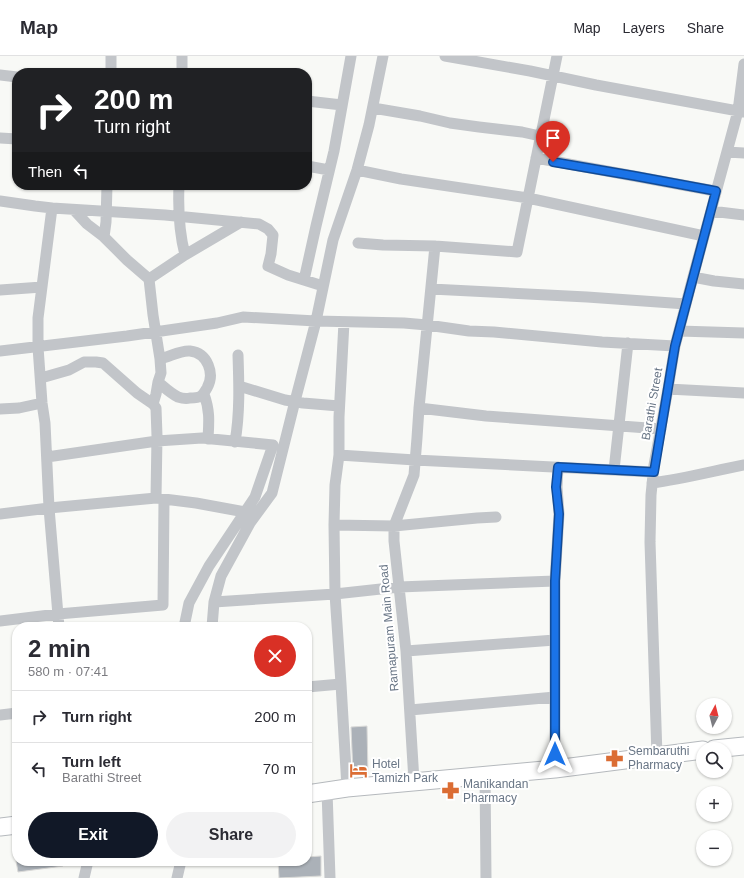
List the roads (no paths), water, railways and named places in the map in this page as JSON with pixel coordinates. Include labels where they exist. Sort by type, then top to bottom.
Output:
[{"type":"main road","points":[[732,747],[744,746]]},
{"type":"main road","points":[[312,793],[414,781],[555,769],[696,751]]},
{"type":"main road","points":[[0,827],[12,826]]},
{"type":"street","points":[[111,56],[111,68]]},
{"type":"street","points":[[182,56],[182,68]]},
{"type":"street","points":[[304,280],[334,151],[351,56]]},
{"type":"street","points":[[212,622],[214,602],[221,576],[250,523],[272,493],[316,321],[333,240],[357,170],[369,125],[383,56]]},
{"type":"street","points":[[446,56],[741,112]]},
{"type":"street","points":[[358,243],[435,246],[517,252],[557,56]]},
{"type":"street","name":"Barathi Street","points":[[657,756],[650,542],[652,483],[675,346],[727,152],[741,112],[744,68]]},
{"type":"street","points":[[0,75],[12,76]]},
{"type":"street","points":[[312,102],[342,105]]},
{"type":"street","points":[[373,108],[479,127],[522,132],[540,136]]},
{"type":"street","points":[[0,138],[12,139]]},
{"type":"street","points":[[727,152],[744,153]]},
{"type":"street","points":[[536,158],[716,191]]},
{"type":"street","points":[[312,167],[329,170]]},
{"type":"street","points":[[357,170],[401,179],[528,198],[704,236]]},
{"type":"street","points":[[104,237],[107,190]]},
{"type":"street","points":[[179,190],[181,241],[185,255]]},
{"type":"street","points":[[0,201],[74,210],[106,211],[259,224],[268,229],[273,235],[268,266],[323,286]]},
{"type":"street","points":[[52,208],[38,318],[38,347],[45,423],[49,508],[59,622]]},
{"type":"street","points":[[74,210],[87,224],[104,237],[149,279],[161,373],[153,404]]},
{"type":"street","points":[[711,211],[744,214]]},
{"type":"street","points":[[149,279],[185,255],[241,222]]},
{"type":"street","name":"Ramapuram Main Road","points":[[414,781],[406,651],[394,541],[394,526],[414,475],[435,246]]},
{"type":"street","points":[[693,277],[744,284]]},
{"type":"street","points":[[0,290],[42,287]]},
{"type":"street","points":[[431,289],[686,304]]},
{"type":"street","points":[[0,351],[156,332],[217,323],[243,317],[427,325],[469,331],[675,346]]},
{"type":"street","points":[[344,322],[339,406],[339,455],[335,485],[334,525],[335,594],[347,788]]},
{"type":"street","points":[[679,331],[744,333]]},
{"type":"street","points":[[614,470],[628,343]]},
{"type":"street","points":[[158,382],[178,397],[193,398],[204,394],[210,378],[210,371],[207,362],[196,352],[188,351],[160,359]]},
{"type":"street","points":[[235,442],[238,428],[238,355]]},
{"type":"street","points":[[0,620],[163,606],[156,408],[103,363],[84,362],[69,370],[41,378]]},
{"type":"street","points":[[239,386],[303,403],[339,406]]},
{"type":"street","points":[[668,389],[744,393]]},
{"type":"street","points":[[204,394],[209,415],[208,439]]},
{"type":"street","points":[[0,409],[19,408],[42,403]]},
{"type":"street","points":[[419,408],[492,416],[661,429]]},
{"type":"street","points":[[47,457],[157,441],[202,438],[273,445],[255,497],[209,566],[190,603],[185,622]]},
{"type":"street","points":[[339,455],[654,472]]},
{"type":"street","points":[[652,483],[674,480],[744,465]]},
{"type":"street","points":[[555,769],[555,581],[559,514],[556,487],[558,467]]},
{"type":"street","points":[[0,514],[49,508],[160,499],[196,503],[245,512]]},
{"type":"street","points":[[334,525],[394,526],[496,517]]},
{"type":"street","points":[[214,602],[335,594],[399,587],[555,581]]},
{"type":"street","points":[[406,651],[555,640]]},
{"type":"street","points":[[312,687],[341,684]]},
{"type":"street","points":[[410,710],[555,697]]},
{"type":"street","points":[[0,715],[12,714]]},
{"type":"street","points":[[485,775],[486,878]]},
{"type":"street","points":[[328,791],[330,878]]},
{"type":"street","points":[[84,878],[87,866]]},
{"type":"street","points":[[177,878],[180,866]]},
{"type":"place","name":"Sembaruthi Pharmacy","points":[[615,758]]},
{"type":"place","name":"Hotel Tamizh Park","points":[[359,771]]},
{"type":"place","name":"Manikandan Pharmacy","points":[[450,791]]}]
